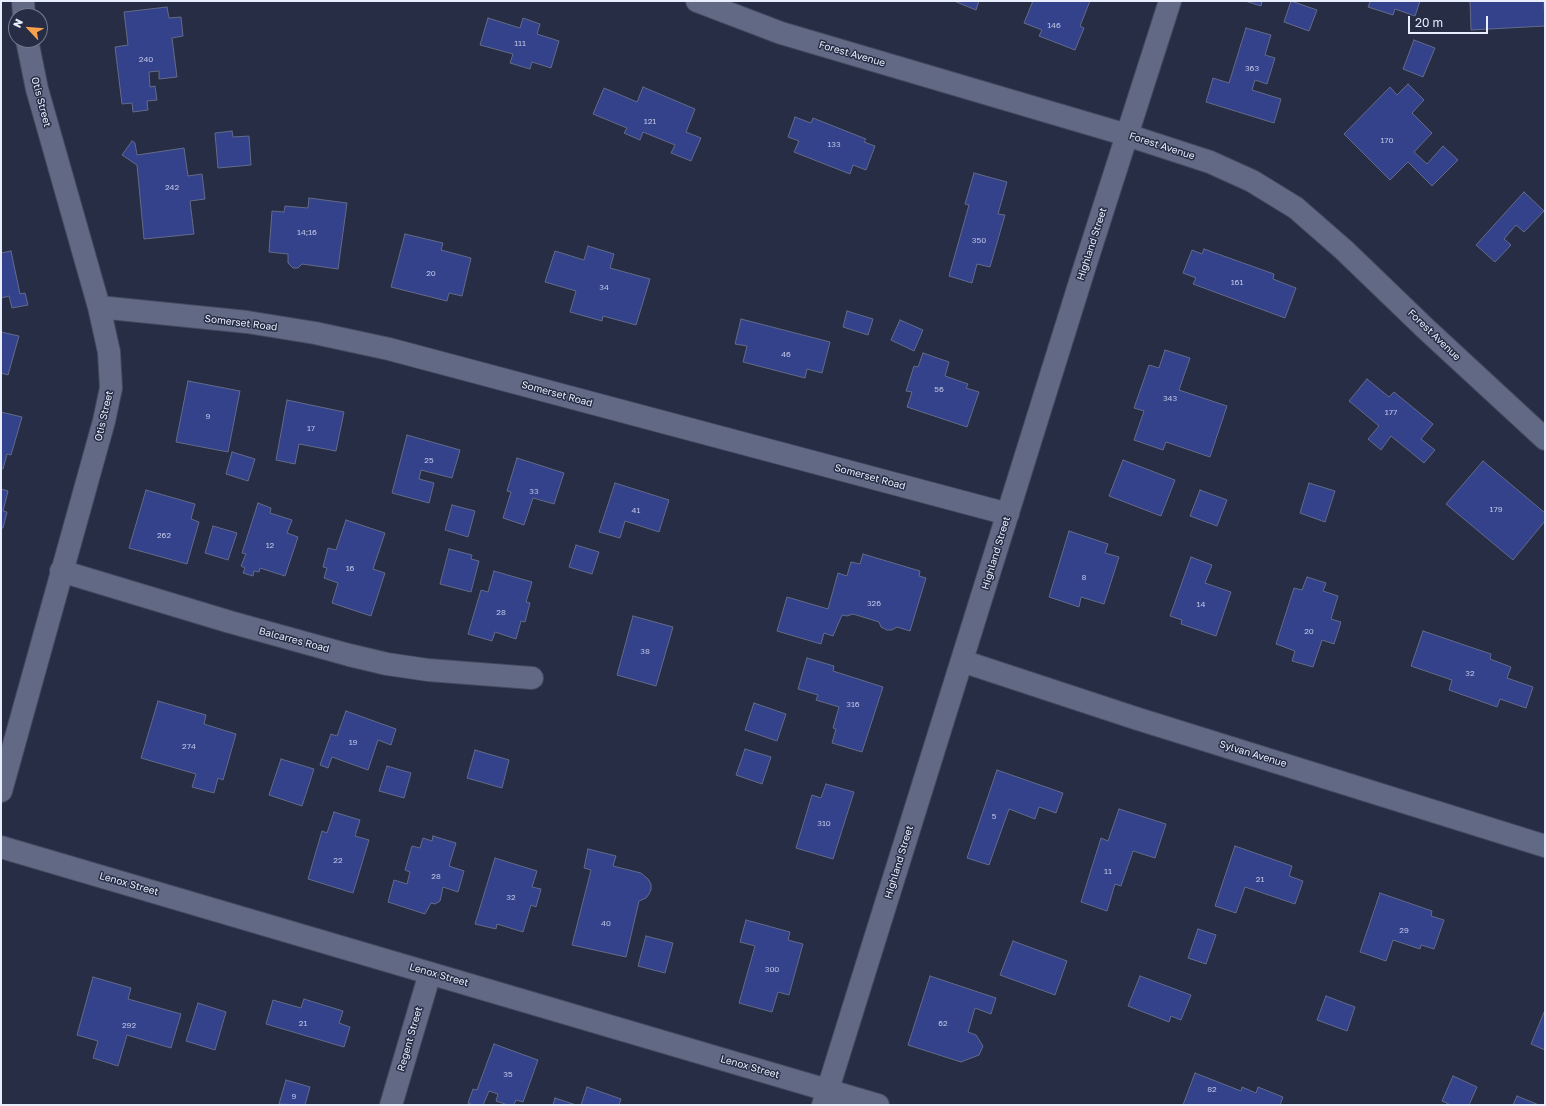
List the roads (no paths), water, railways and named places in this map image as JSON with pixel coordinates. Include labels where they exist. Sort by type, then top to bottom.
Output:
[{"type":"street","name":"Forest Avenue","points":[[697,1],[781,33],[1127,134],[1210,162],[1252,181],[1296,208],[1344,250],[1426,329],[1545,439]]},
{"type":"street","name":"Highland Street","points":[[826,1097],[1170,1]]},
{"type":"street","name":"Otis Street","points":[[1,791],[104,421],[111,388],[109,352],[99,307],[37,89],[29,48]]},
{"type":"street","name":"Somerset Road","points":[[99,307],[247,322],[315,333],[389,349],[1008,514]]},
{"type":"street","name":"Balcarres Road","points":[[61,571],[230,622],[387,664],[428,670],[532,678]]},
{"type":"street","name":"Sylvan Avenue","points":[[962,661],[1135,718],[1545,846]]},
{"type":"street","name":"Lenox Street","points":[[1,846],[430,973],[826,1097],[878,1105]]},
{"type":"street","name":"Regent Street","points":[[391,1105],[430,973]]}]
